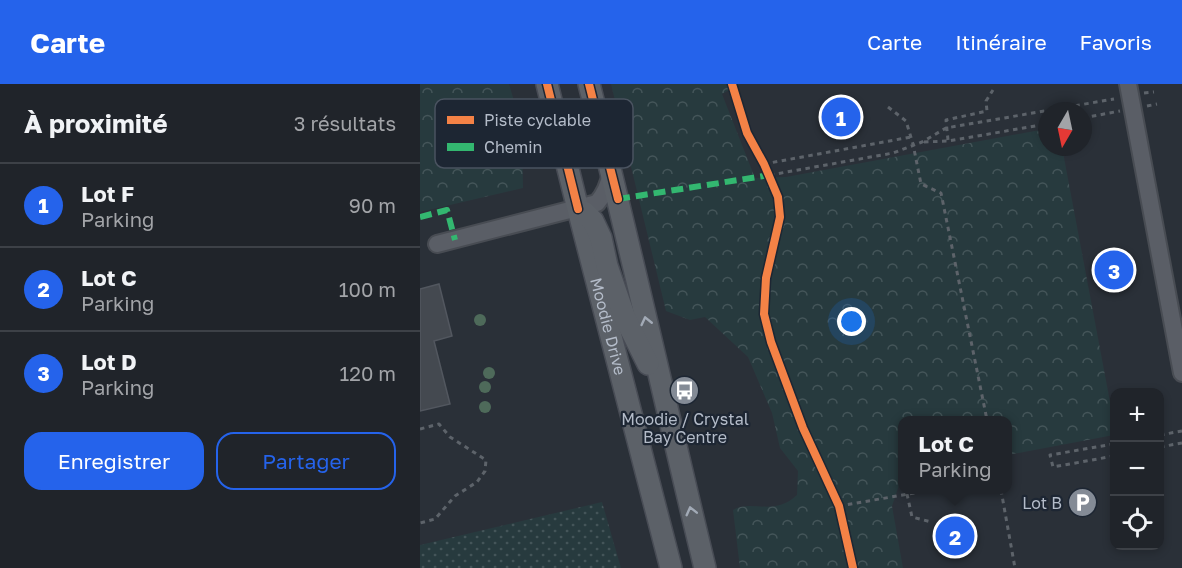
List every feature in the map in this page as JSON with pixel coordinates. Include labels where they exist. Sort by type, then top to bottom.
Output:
[{"type":"main road","name":"Moodie Drive","points":[[547,84],[551,99]]},
{"type":"main road","points":[[589,84],[593,99]]},
{"type":"main road","name":"Moodie Drive","points":[[568,168],[671,568]]},
{"type":"main road","points":[[610,168],[705,568]]},
{"type":"main road","points":[[578,209],[586,213],[593,221],[601,238],[625,318],[663,395]]},
{"type":"lane","points":[[1129,90],[1182,373]]},
{"type":"lane","points":[[437,244],[597,203],[608,185],[611,172]]},
{"type":"path","points":[[948,141],[946,120],[987,111],[986,101],[993,90]]},
{"type":"path","points":[[922,142],[946,128],[1129,90],[1154,92]]},
{"type":"path","points":[[888,107],[906,121],[921,184],[941,192],[986,416]]},
{"type":"path","points":[[770,175],[893,153],[922,142],[948,141],[1038,126]]},
{"type":"path","points":[[764,164],[910,137]]},
{"type":"path","points":[[420,429],[439,424],[450,437],[486,460],[484,471],[477,483],[455,496],[435,519],[420,523]]},
{"type":"path","points":[[1164,434],[1182,431]]},
{"type":"path","points":[[1164,446],[1182,443]]},
{"type":"path","points":[[1110,445],[1050,455],[1053,467],[1110,457]]},
{"type":"path","points":[[839,506],[907,494],[912,517],[931,522]]},
{"type":"path","points":[[1002,494],[1015,568]]},
{"type":"green space","points":[[420,84],[509,84],[513,99],[435,99],[435,168],[523,168],[523,188],[420,212]]},
{"type":"green space","points":[[611,84],[740,84],[722,94],[755,178],[786,177],[1038,130],[1038,156],[1064,156],[1110,402],[1110,436],[1012,454],[1012,416],[898,416],[898,488],[892,506],[903,568],[740,568],[733,510],[747,506],[771,507],[788,502],[797,495],[798,471],[780,448],[772,413],[748,357],[705,317],[690,320],[666,311],[631,168],[633,99],[615,99]]},
{"type":"green space","points":[[602,502],[621,568],[420,568],[420,545]]},
{"type":"building","points":[[439,284],[452,336],[434,341],[450,404],[420,411],[420,289]]},
{"type":"marked path","points":[[618,199],[770,175]]},
{"type":"marked path","points":[[420,217],[447,210],[455,240]]},
{"type":"cycle path","points":[[547,84],[551,99]]},
{"type":"cycle path","points":[[589,84],[593,99]]},
{"type":"cycle path","points":[[732,84],[747,133],[778,197],[780,217],[766,278],[764,314],[771,342],[803,428],[839,506],[853,568]]},
{"type":"cycle path","points":[[568,168],[578,209]]},
{"type":"cycle path","points":[[610,168],[618,199]]},
{"type":"place","name":"Lot F","points":[[841,117]]},
{"type":"place","name":"Lot D","points":[[1114,270]]},
{"type":"place","name":"Moodie / Crystal Bay Centre","points":[[685,391]]},
{"type":"place","name":"Lot B","points":[[1083,503]]},
{"type":"place","name":"Lot C","points":[[955,536]]}]
